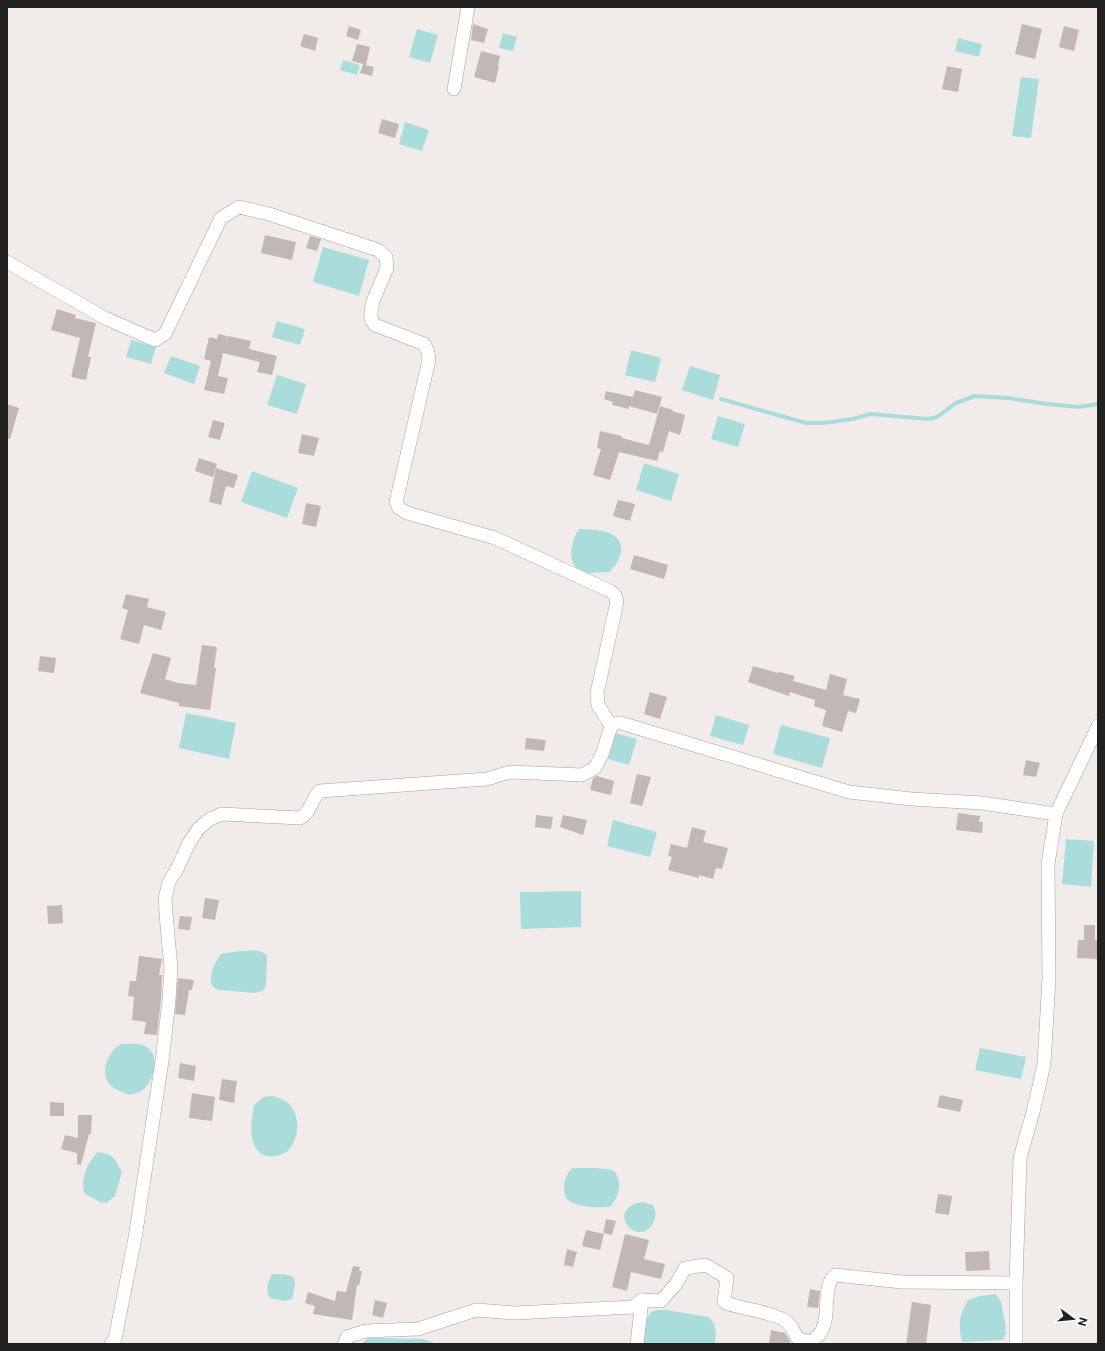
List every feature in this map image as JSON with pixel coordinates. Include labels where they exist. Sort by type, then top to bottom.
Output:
[{"type":"street","points":[[454,89],[468,7]]},
{"type":"street","points":[[7,262],[105,318],[155,340],[165,334],[221,218],[239,207],[269,214],[378,250],[386,257],[387,268],[373,301],[371,319],[374,325],[424,344],[428,352],[429,360],[396,502],[399,508],[407,513],[495,538],[610,591],[615,595],[617,602],[597,693],[598,705],[611,726]]},
{"type":"street","points":[[111,1344],[115,1339],[135,1238],[162,1061],[171,967],[166,926],[166,899],[169,882],[178,869],[189,843],[199,828],[210,819],[222,814],[300,818],[305,816],[316,794],[320,791],[487,779],[510,772],[582,775],[595,768],[603,752],[611,726],[614,723],[621,723],[849,792],[911,799],[982,803],[1056,814]]},
{"type":"street","points":[[1016,1344],[1016,1283],[1020,1158],[1033,1112],[1044,1064],[1049,978],[1048,864],[1056,814],[1098,726]]},
{"type":"street","points":[[344,1344],[347,1337],[365,1331],[418,1329],[476,1310],[515,1313],[633,1307],[642,1300],[661,1301],[676,1284],[685,1268],[706,1265],[727,1278],[724,1302],[734,1306],[765,1312],[786,1320],[802,1343],[812,1341],[819,1335],[826,1315],[827,1296],[831,1278],[835,1275],[902,1282],[1016,1283]]},
{"type":"street","points":[[638,1344],[642,1300]]},
{"type":"water","points":[[417,29],[438,35],[430,63],[409,57]]},
{"type":"water","points":[[503,33],[517,37],[513,51],[499,48]]},
{"type":"water","points":[[958,38],[982,44],[979,57],[955,51]]},
{"type":"water","points":[[343,60],[360,65],[357,75],[340,70]]},
{"type":"water","points":[[1021,77],[1039,79],[1031,138],[1012,136]]},
{"type":"water","points":[[405,122],[429,130],[422,151],[399,144]]},
{"type":"water","points":[[323,247],[369,260],[359,296],[313,282]]},
{"type":"water","points":[[277,321],[305,329],[300,345],[272,337]]},
{"type":"water","points":[[131,340],[156,347],[151,364],[126,357]]},
{"type":"water","points":[[631,350],[661,358],[655,382],[625,375]]},
{"type":"water","points":[[171,356],[200,366],[194,384],[164,373]]},
{"type":"water","points":[[690,366],[720,375],[713,400],[682,390]]},
{"type":"water","points":[[277,375],[306,384],[297,414],[267,405]]},
{"type":"water","points":[[718,416],[745,424],[738,447],[711,439]]},
{"type":"water","points":[[644,463],[679,474],[671,501],[636,490]]},
{"type":"water","points":[[252,471],[298,488],[287,518],[241,502]]},
{"type":"water","points":[[579,529],[599,530],[613,535],[618,539],[621,544],[621,551],[618,560],[609,572],[584,572],[574,565],[571,553],[576,534]]},
{"type":"water","points":[[186,713],[236,723],[229,759],[179,748]]},
{"type":"water","points":[[716,715],[749,725],[743,745],[710,736]]},
{"type":"water","points":[[781,725],[830,738],[822,768],[773,754]]},
{"type":"water","points":[[615,733],[637,739],[629,765],[608,759]]},
{"type":"water","points":[[613,820],[657,832],[650,857],[607,846]]},
{"type":"water","points":[[1066,839],[1094,841],[1091,887],[1062,884]]},
{"type":"water","points":[[581,891],[581,927],[521,929],[520,892]]},
{"type":"water","points":[[239,951],[258,951],[265,953],[267,956],[266,985],[264,990],[255,993],[219,990],[212,984],[211,974],[215,963],[221,954]]},
{"type":"water","points":[[121,1044],[145,1046],[152,1052],[154,1057],[155,1063],[153,1075],[148,1085],[141,1091],[130,1095],[112,1087],[108,1082],[105,1072],[107,1061],[113,1051]]},
{"type":"water","points":[[980,1048],[1026,1057],[1021,1079],[975,1070]]},
{"type":"water","points":[[272,1096],[280,1098],[291,1106],[297,1123],[294,1142],[288,1151],[278,1156],[268,1156],[258,1151],[252,1138],[254,1105],[264,1097]]},
{"type":"water","points":[[98,1152],[111,1156],[122,1172],[115,1196],[106,1203],[100,1202],[85,1194],[83,1182],[88,1166]]},
{"type":"water","points":[[572,1168],[600,1168],[614,1171],[619,1182],[619,1189],[611,1206],[588,1207],[568,1200],[564,1191],[565,1183],[568,1172]]},
{"type":"water","points":[[642,1202],[653,1205],[656,1216],[653,1223],[647,1230],[640,1232],[633,1230],[628,1225],[625,1219],[625,1212],[631,1206]]},
{"type":"water","points":[[272,1274],[287,1275],[294,1278],[295,1285],[292,1299],[285,1301],[270,1298],[268,1295],[268,1286]]},
{"type":"water","points":[[996,1294],[1001,1302],[1005,1323],[1006,1334],[1003,1340],[962,1342],[960,1320],[968,1300],[980,1296]]},
{"type":"water","points":[[659,1310],[708,1317],[715,1326],[715,1344],[642,1344],[646,1320],[652,1311]]},
{"type":"water","points":[[368,1338],[423,1339],[438,1344],[361,1344]]},
{"type":"building","points":[[473,24],[488,29],[484,43],[471,40]]},
{"type":"building","points":[[1022,24],[1042,29],[1035,59],[1015,54]]},
{"type":"building","points":[[349,26],[361,30],[358,40],[346,36]]},
{"type":"building","points":[[1064,26],[1079,30],[1074,51],[1059,47]]},
{"type":"building","points":[[304,34],[318,38],[315,51],[300,46]]},
{"type":"building","points":[[357,44],[370,47],[366,65],[374,67],[372,76],[360,73],[363,64],[352,61]]},
{"type":"building","points":[[481,51],[500,56],[495,83],[474,77]]},
{"type":"building","points":[[947,66],[962,69],[958,92],[942,89]]},
{"type":"building","points":[[382,119],[399,124],[395,138],[378,133]]},
{"type":"building","points":[[265,235],[296,242],[292,260],[261,253]]},
{"type":"building","points":[[310,236],[321,239],[317,251],[306,248]]},
{"type":"building","points":[[57,309],[76,315],[75,318],[96,323],[88,357],[91,357],[86,380],[71,377],[80,338],[51,330]]},
{"type":"building","points":[[218,334],[227,336],[226,341],[228,336],[251,341],[249,349],[277,356],[272,375],[257,372],[260,362],[223,353],[218,376],[228,378],[224,394],[204,390],[211,361],[204,359],[209,337],[217,339]]},
{"type":"building","points":[[635,390],[662,397],[657,414],[629,406],[629,409],[612,405],[613,402],[604,399],[606,391],[633,397]]},
{"type":"building","points":[[7,404],[19,408],[10,439],[7,439]]},
{"type":"building","points":[[660,406],[685,415],[680,435],[669,431],[663,452],[660,451],[657,461],[619,452],[610,480],[593,475],[601,449],[597,448],[600,431],[622,436],[622,438],[649,445]]},
{"type":"building","points":[[213,420],[225,423],[220,440],[208,437]]},
{"type":"building","points":[[302,434],[319,438],[314,456],[298,453]]},
{"type":"building","points":[[199,458],[217,464],[213,477],[195,471]]},
{"type":"building","points":[[216,468],[238,475],[234,488],[226,486],[221,505],[209,502]]},
{"type":"building","points":[[618,500],[635,504],[630,521],[613,516]]},
{"type":"building","points":[[306,503],[321,506],[316,527],[302,524]]},
{"type":"building","points":[[634,555],[668,565],[664,579],[630,569]]},
{"type":"building","points":[[126,594],[149,599],[147,607],[166,612],[161,630],[144,625],[139,644],[120,639],[128,610],[122,608]]},
{"type":"building","points":[[202,645],[217,647],[214,668],[216,668],[210,710],[179,706],[179,703],[140,693],[153,653],[171,658],[165,679],[178,683],[196,685]]},
{"type":"building","points":[[40,656],[56,658],[54,673],[38,671]]},
{"type":"building","points":[[753,666],[795,676],[793,681],[826,690],[830,674],[847,679],[843,695],[860,699],[856,713],[848,711],[842,732],[822,726],[826,710],[814,706],[815,700],[790,692],[789,696],[748,682]]},
{"type":"building","points":[[650,692],[667,697],[660,719],[644,714]]},
{"type":"building","points":[[526,738],[546,740],[544,751],[525,749]]},
{"type":"building","points":[[1026,760],[1040,763],[1036,777],[1023,775]]},
{"type":"building","points":[[637,774],[651,777],[642,806],[630,803]]},
{"type":"building","points":[[597,776],[614,781],[611,795],[590,790],[593,778]]},
{"type":"building","points":[[958,813],[980,816],[979,822],[983,822],[982,833],[956,830]]},
{"type":"building","points":[[536,815],[553,817],[551,829],[535,827]]},
{"type":"building","points":[[563,815],[587,820],[583,835],[560,827]]},
{"type":"building","points":[[692,827],[706,831],[703,842],[728,848],[722,869],[716,868],[713,879],[699,875],[699,878],[668,870],[672,857],[668,856],[671,844],[687,848]]},
{"type":"building","points":[[205,898],[219,900],[215,920],[202,918]]},
{"type":"building","points":[[62,905],[63,923],[48,924],[47,906]]},
{"type":"building","points":[[180,916],[192,917],[190,930],[178,929]]},
{"type":"building","points":[[1084,925],[1095,925],[1095,940],[1098,941],[1098,959],[1077,958],[1078,940],[1084,940]]},
{"type":"building","points":[[139,956],[162,959],[159,975],[162,975],[157,1035],[144,1034],[146,1022],[132,1020],[134,997],[128,996],[130,981],[136,981]]},
{"type":"building","points":[[178,978],[194,980],[192,990],[189,990],[185,1015],[175,1014]]},
{"type":"building","points":[[180,1063],[196,1066],[194,1081],[178,1078]]},
{"type":"building","points":[[222,1079],[237,1081],[234,1103],[219,1100]]},
{"type":"building","points":[[192,1093],[215,1097],[212,1121],[189,1118]]},
{"type":"building","points":[[940,1095],[963,1100],[960,1112],[937,1107]]},
{"type":"building","points":[[50,1102],[64,1103],[64,1116],[50,1116]]},
{"type":"building","points":[[78,1115],[92,1115],[91,1134],[89,1134],[81,1165],[77,1164],[77,1153],[61,1149],[65,1135],[78,1138]]},
{"type":"building","points":[[938,1194],[952,1196],[949,1215],[935,1213]]},
{"type":"building","points":[[606,1219],[616,1221],[612,1235],[603,1233]]},
{"type":"building","points":[[586,1230],[604,1234],[600,1250],[582,1246]]},
{"type":"building","points":[[625,1234],[649,1240],[644,1259],[665,1264],[661,1279],[631,1272],[627,1291],[612,1287]]},
{"type":"building","points":[[567,1249],[577,1252],[573,1267],[564,1265]]},
{"type":"building","points":[[989,1251],[990,1270],[966,1271],[965,1252]]},
{"type":"building","points":[[353,1266],[360,1267],[359,1271],[362,1271],[359,1286],[357,1285],[352,1320],[313,1314],[315,1306],[305,1303],[308,1292],[335,1301],[337,1291],[346,1292]]},
{"type":"building","points":[[810,1289],[820,1291],[818,1308],[807,1307]]},
{"type":"building","points":[[375,1300],[387,1303],[383,1318],[372,1315]]},
{"type":"building","points":[[912,1302],[931,1305],[926,1344],[906,1344]]},
{"type":"building","points":[[771,1330],[785,1333],[790,1341],[790,1344],[769,1344]]},
{"type":"waterway","points":[[721,399],[806,423],[824,423],[853,419],[870,414],[928,419],[937,417],[956,403],[975,396],[1008,398],[1079,407],[1098,404]]}]
